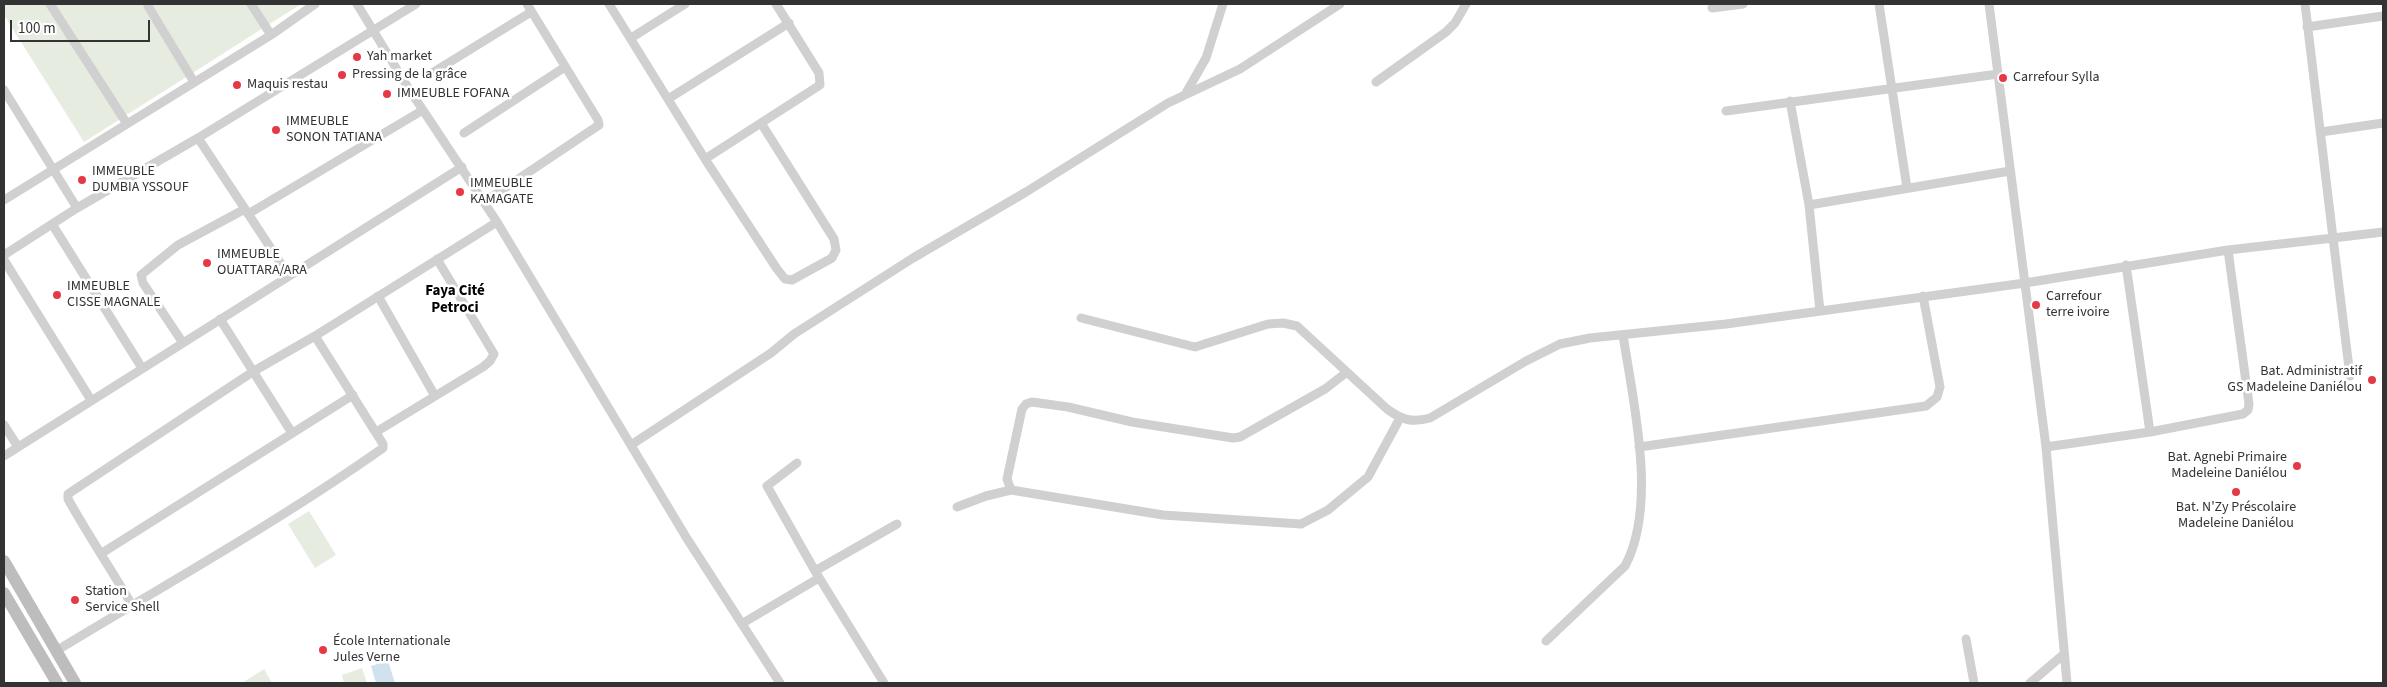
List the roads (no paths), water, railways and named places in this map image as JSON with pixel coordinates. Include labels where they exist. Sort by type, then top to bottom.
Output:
[{"type":"main road","points":[[4,561],[75,683]]},
{"type":"main road","points":[[4,593],[57,683]]},
{"type":"street","points":[[50,4],[127,124]]},
{"type":"street","points":[[251,4],[271,35]]},
{"type":"street","points":[[4,200],[271,35],[316,4]]},
{"type":"street","points":[[358,4],[423,110],[497,222],[686,537],[780,683]]},
{"type":"street","points":[[4,255],[77,208],[198,138],[416,4]]},
{"type":"street","points":[[609,4],[705,159],[785,279],[792,280],[832,258],[836,250],[834,239],[761,123]]},
{"type":"street","points":[[631,38],[685,4]]},
{"type":"street","points":[[705,159],[820,86],[819,73],[776,4]]},
{"type":"street","points":[[1186,93],[1206,58],[1223,4]]},
{"type":"street","points":[[631,445],[770,353],[794,334],[913,258],[1026,192],[1186,93],[1240,69],[1340,4]]},
{"type":"street","points":[[1376,82],[1446,32],[1455,23],[1466,4]]},
{"type":"street","points":[[1712,8],[1743,4]]},
{"type":"street","points":[[1879,4],[1907,188]]},
{"type":"street","points":[[1989,4],[2046,446],[2067,683]]},
{"type":"street","points":[[2305,4],[2350,376]]},
{"type":"street","points":[[148,6],[194,82]]},
{"type":"street","points":[[432,73],[529,8],[598,120],[599,125],[484,202]]},
{"type":"street","points":[[2307,27],[2383,16]]},
{"type":"street","points":[[668,99],[788,23]]},
{"type":"street","points":[[464,133],[565,67]]},
{"type":"street","points":[[1726,111],[1998,74]]},
{"type":"street","points":[[4,90],[77,208]]},
{"type":"street","points":[[1790,101],[1809,205],[1820,311]]},
{"type":"street","points":[[183,342],[143,283],[141,275],[178,245],[246,211],[423,110]]},
{"type":"street","points":[[2321,132],[2383,123]]},
{"type":"street","points":[[198,138],[289,276]]},
{"type":"street","points":[[4,456],[462,167]]},
{"type":"street","points":[[1809,205],[2010,171]]},
{"type":"street","points":[[132,605],[102,553],[85,530],[68,498],[68,494],[254,371],[315,336],[497,222]]},
{"type":"street","points":[[52,224],[142,368]]},
{"type":"street","points":[[1081,318],[1195,347],[1268,324],[1283,323],[1297,326],[1400,418],[1416,422],[1430,418],[1526,361],[1560,344],[2025,283],[2126,265],[2228,250],[2383,232]]},
{"type":"street","points":[[2046,446],[2150,432],[2243,414],[2248,410],[2249,404],[2228,250]]},
{"type":"street","points":[[376,432],[483,367],[494,354],[437,259]]},
{"type":"street","points":[[4,260],[91,400]]},
{"type":"street","points":[[2126,265],[2150,432]]},
{"type":"street","points":[[378,296],[435,396]]},
{"type":"street","points":[[1639,447],[1926,406],[1937,397],[1940,388],[1923,296]]},
{"type":"street","points":[[220,319],[292,434]]},
{"type":"street","points":[[1546,641],[1624,566],[1632,552],[1641,495],[1639,447],[1623,335]]},
{"type":"street","points":[[56,651],[324,489],[383,448],[384,444],[315,336]]},
{"type":"street","points":[[1011,490],[1008,479],[1022,409],[1026,404],[1032,402],[1068,406],[1132,422],[1233,438],[1240,437],[1325,389],[1347,372]]},
{"type":"street","points":[[102,553],[353,395]]},
{"type":"street","points":[[957,507],[986,496],[1011,490],[1163,514],[1301,524],[1328,510],[1368,477],[1400,418]]},
{"type":"street","points":[[4,425],[18,447]]},
{"type":"street","points":[[797,463],[767,486],[817,574],[884,683]]},
{"type":"street","points":[[743,623],[897,524]]},
{"type":"street","points":[[1966,639],[1974,683]]},
{"type":"street","points":[[2030,683],[2064,654]]},
{"type":"water","points":[[388,661],[395,683],[376,683],[371,666]]},
{"type":"place","name":"Yah market","points":[[357,57]]},
{"type":"place","name":"Pressing de la grâce","points":[[342,75]]},
{"type":"place","name":"Carrefour Sylla","points":[[2003,78]]},
{"type":"place","name":"Maquis restau","points":[[237,85]]},
{"type":"place","name":"IMMEUBLE FOFANA","points":[[387,94]]},
{"type":"place","name":"IMMEUBLE SONON TATIANA","points":[[276,130]]},
{"type":"place","name":"IMMEUBLE DUMBIA YSSOUF","points":[[82,180]]},
{"type":"place","name":"IMMEUBLE KAMAGATE","points":[[460,192]]},
{"type":"place","name":"IMMEUBLE OUATTARA/ARA","points":[[207,263]]},
{"type":"place","name":"IMMEUBLE CISSE MAGNALE","points":[[57,295]]},
{"type":"place","name":"Carrefour terre ivoire","points":[[2036,305]]},
{"type":"place","name":"Bat. Administratif GS Madeleine Daniélou","points":[[2372,380]]},
{"type":"place","name":"Bat. Agnebi Primaire Madeleine Daniélou","points":[[2297,466]]},
{"type":"place","name":"Bat. N'Zy Préscolaire Madeleine Daniélou","points":[[2236,492]]},
{"type":"place","name":"Station Service Shell","points":[[75,600]]},
{"type":"place","name":"École Internationale Jules Verne","points":[[323,650]]},
{"type":"district","name":"Faya Cité Petroci","points":[[455,300]]}]
